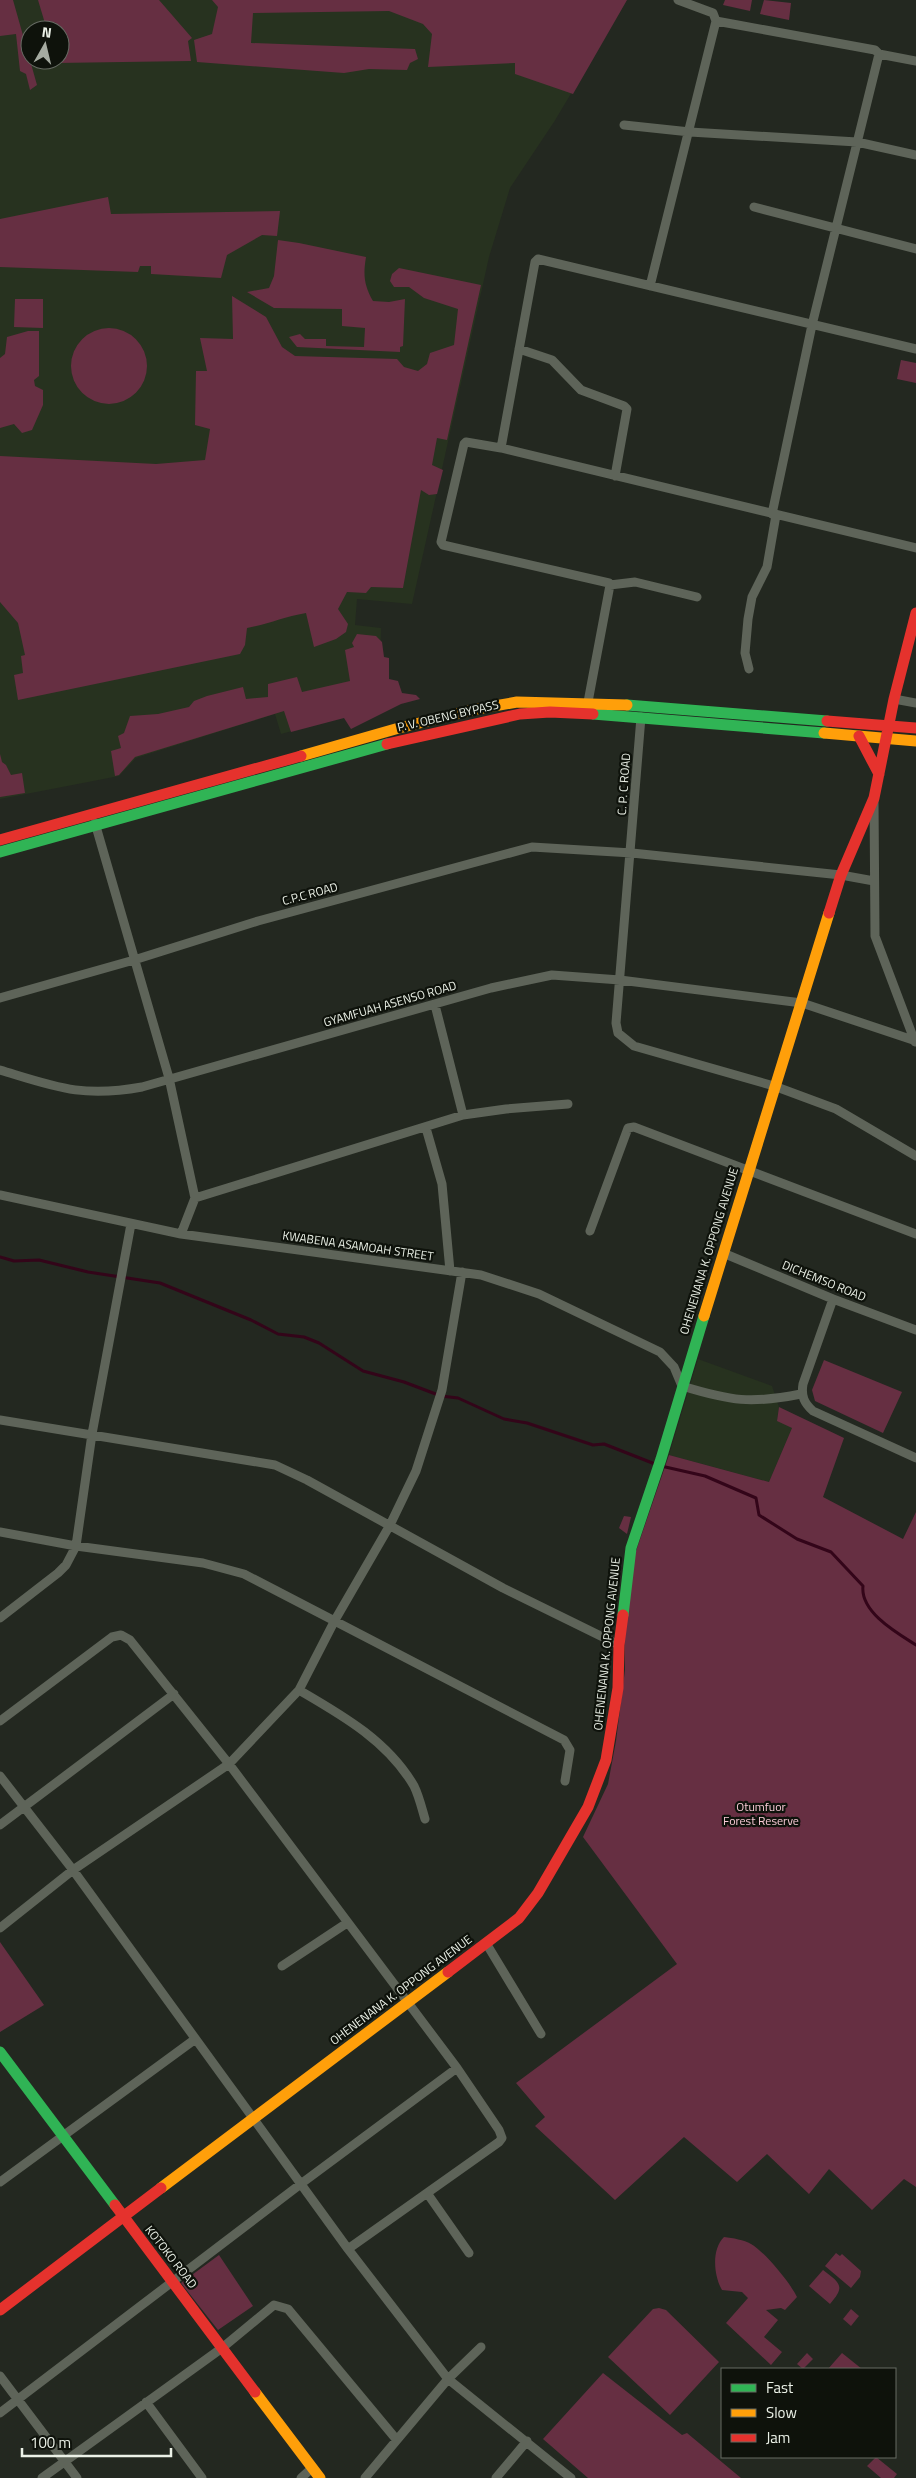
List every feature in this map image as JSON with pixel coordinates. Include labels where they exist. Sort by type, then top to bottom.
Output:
[{"type":"main road","name":"OHENENANA K. OPPONG AVENUE","points":[[0,2310],[519,1918],[538,1893],[597,1787],[608,1752],[618,1688],[619,1646],[631,1548],[659,1464],[774,1086],[802,1003],[841,875],[874,798],[894,699],[916,613]]},
{"type":"main road","name":"P. V. OBENG BYPASS","points":[[0,852],[259,766],[477,709],[517,702],[588,702],[916,728]]},
{"type":"main road","name":"P. V. OBENG BYPASS","points":[[0,840],[94,820],[394,742],[478,722],[535,712],[642,717],[916,741]]},
{"type":"main road","points":[[859,736],[879,774]]},
{"type":"main road","name":"KOTOKO ROAD","points":[[0,2052],[64,2136],[122,2217],[320,2478]]},
{"type":"street","points":[[650,286],[690,132],[716,21],[713,13],[678,0]]},
{"type":"street","points":[[716,21],[875,50],[879,54],[916,61]]},
{"type":"street","points":[[749,669],[745,653],[752,597],[766,568],[774,515],[812,325],[879,54]]},
{"type":"street","points":[[624,125],[690,132],[857,142],[916,155]]},
{"type":"street","points":[[754,206],[915,249],[916,239]]},
{"type":"street","points":[[501,448],[535,262],[538,259],[916,349]]},
{"type":"street","points":[[519,349],[552,360],[582,390],[624,406],[627,409],[615,476]]},
{"type":"street","points":[[697,597],[636,582],[610,585],[609,583],[442,543],[464,444],[466,442],[501,448],[916,548]]},
{"type":"street","points":[[588,702],[610,585]]},
{"type":"street","points":[[894,699],[916,703]]},
{"type":"street","name":"C. P. C ROAD","points":[[642,717],[632,853],[616,1023],[618,1033],[623,1040],[644,1050],[774,1086]]},
{"type":"street","points":[[874,798],[876,836],[874,881],[875,936],[915,1041]]},
{"type":"street","points":[[94,820],[169,1078],[196,1198],[181,1234]]},
{"type":"street","name":"C.P.C ROAD","points":[[0,998],[134,960],[258,921],[532,847],[632,853],[841,875],[874,881]]},
{"type":"street","name":"GYAMFUAH ASENSO ROAD","points":[[169,1078],[491,988],[552,975],[620,980],[802,1003],[915,1041]]},
{"type":"street","points":[[435,1005],[463,1115]]},
{"type":"street","points":[[0,1070],[60,1089],[86,1092],[113,1092],[169,1078]]},
{"type":"street","points":[[774,1086],[836,1109],[916,1156]]},
{"type":"street","points":[[196,1198],[463,1115],[506,1108],[568,1104]]},
{"type":"street","points":[[590,1231],[628,1128],[630,1127],[749,1169],[916,1234]]},
{"type":"street","points":[[426,1128],[442,1184],[450,1270]]},
{"type":"street","name":"KWABENA ASAMOAH STREET","points":[[0,1195],[181,1234],[481,1275],[539,1294],[660,1352],[674,1366],[682,1386]]},
{"type":"street","points":[[0,1618],[58,1573],[66,1565],[76,1546],[92,1434],[131,1224]]},
{"type":"street","name":"DICHEMSO ROAD","points":[[723,1253],[833,1299],[916,1330]]},
{"type":"street","points":[[0,1928],[73,1870],[229,1764],[299,1690],[335,1620],[390,1525],[416,1471],[442,1390],[462,1272]]},
{"type":"street","points":[[833,1299],[802,1384],[801,1394],[805,1404],[813,1411],[916,1458]]},
{"type":"street","points":[[682,1386],[736,1401],[759,1401],[801,1394]]},
{"type":"street","points":[[0,1420],[275,1465],[307,1480],[503,1588],[619,1646]]},
{"type":"street","points":[[0,1532],[76,1546],[203,1563],[234,1570],[335,1620],[564,1740],[570,1750],[565,1781]]},
{"type":"street","points":[[0,1721],[112,1637],[121,1635],[130,1640],[229,1764],[347,1924],[457,2068],[499,2130],[502,2138],[348,2249]]},
{"type":"street","points":[[299,1690],[354,1722],[380,1744],[414,1787],[425,1819]]},
{"type":"street","points":[[0,1825],[174,1694]]},
{"type":"street","points":[[0,1776],[73,1870],[194,2040],[302,2183],[348,2249],[448,2379],[528,2441],[571,2478]]},
{"type":"street","points":[[282,1966],[347,1924]]},
{"type":"street","points":[[486,1943],[541,2034]]},
{"type":"street","points":[[0,2182],[194,2040]]},
{"type":"street","points":[[0,2413],[302,2183],[457,2068]]},
{"type":"street","points":[[427,2193],[469,2253]]},
{"type":"street","points":[[42,2478],[222,2348],[274,2305],[280,2305],[288,2309],[396,2439]]},
{"type":"street","points":[[365,2478],[448,2379],[481,2347]]},
{"type":"street","points":[[0,2376],[77,2478]]},
{"type":"street","points":[[146,2402],[202,2478]]},
{"type":"street","points":[[496,2478],[528,2441]]},
{"type":"street","points":[[301,2478],[312,2468]]},
{"type":"shaded area","points":[[0,0],[627,0],[554,122],[510,188],[489,257],[412,604],[357,599],[355,625],[381,628],[379,707],[281,734],[275,714],[136,758],[119,776],[0,799]]},
{"type":"shaded area","points":[[698,1359],[772,1386],[779,1407],[777,1420],[792,1428],[769,1482],[669,1455]]},
{"type":"green space","points":[[0,0],[13,0],[20,25],[20,70],[33,70],[37,85],[30,90],[26,74],[20,71],[16,34],[0,36]]},
{"type":"green space","points":[[38,0],[159,0],[192,38],[188,41],[191,61],[70,63],[70,20],[44,20]]},
{"type":"green space","points":[[212,0],[627,0],[573,94],[515,74],[515,63],[428,67],[432,34],[423,24],[389,11],[253,13],[251,43],[415,49],[418,59],[410,63],[407,70],[369,69],[344,73],[197,62],[194,40],[212,34],[218,7]]},
{"type":"green space","points":[[725,0],[752,0],[750,11],[723,5]]},
{"type":"green space","points":[[764,0],[791,3],[789,20],[760,14]]},
{"type":"green space","points":[[108,197],[111,214],[280,211],[277,236],[262,235],[227,255],[221,278],[151,274],[151,266],[140,266],[138,272],[0,267],[0,219]]},
{"type":"green space","points":[[278,240],[366,257],[365,280],[373,301],[389,302],[405,299],[403,346],[400,347],[400,352],[297,347],[289,337],[300,334],[305,339],[326,339],[326,346],[364,347],[365,328],[342,326],[342,309],[274,308],[247,292],[269,288],[274,276]]},
{"type":"green space","points":[[399,268],[481,285],[447,440],[437,438],[432,465],[443,470],[437,494],[429,495],[421,490],[403,588],[371,587],[366,593],[347,592],[338,609],[348,624],[346,632],[336,639],[314,647],[306,613],[247,628],[245,645],[240,654],[18,700],[14,675],[23,673],[21,656],[25,655],[18,623],[0,602],[0,456],[156,464],[205,460],[210,429],[195,425],[196,371],[207,371],[200,338],[233,339],[232,296],[266,317],[282,347],[295,356],[397,359],[404,367],[418,371],[427,364],[430,353],[454,345],[458,309],[424,298],[409,287],[394,287],[390,281],[392,274]]},
{"type":"green space","points":[[15,299],[43,299],[43,328],[14,327]]},
{"type":"green space","points":[[109,328],[123,331],[136,339],[144,352],[147,366],[144,380],[136,393],[123,401],[109,404],[95,401],[82,393],[74,380],[71,366],[74,352],[82,339],[95,331]]},
{"type":"green space","points":[[28,331],[39,331],[39,376],[34,380],[35,386],[43,390],[43,405],[32,430],[22,433],[14,424],[0,428],[0,358],[5,354],[7,337]]},
{"type":"green space","points":[[901,360],[916,363],[916,383],[897,379]]},
{"type":"green space","points":[[357,634],[376,636],[382,642],[384,657],[389,658],[389,679],[398,681],[402,693],[416,695],[420,699],[401,704],[351,729],[344,718],[291,732],[284,711],[135,757],[119,775],[115,776],[111,751],[121,748],[118,736],[124,733],[130,716],[158,714],[189,707],[194,701],[207,696],[243,687],[246,699],[268,697],[268,684],[297,677],[302,692],[350,681],[345,650],[354,647],[352,643]]},
{"type":"green space","points":[[0,754],[2,762],[6,765],[11,775],[22,773],[25,793],[0,797]]},
{"type":"green space","points":[[824,1360],[902,1392],[883,1433],[815,1401],[812,1390]]},
{"type":"green space","name":"Otumfuor Forest Reserve","points":[[779,1407],[844,1438],[823,1497],[903,1539],[916,1512],[916,2187],[904,2179],[872,2210],[829,2169],[809,2194],[767,2154],[737,2182],[684,2137],[615,2200],[535,2126],[545,2117],[516,2083],[677,1964],[583,1837],[608,1784],[616,1741],[625,1670],[624,1618],[635,1554],[669,1455],[769,1482],[792,1428],[777,1421]]},
{"type":"green space","points":[[624,1516],[631,1517],[627,1534],[619,1528]]},
{"type":"green space","points":[[0,1942],[44,2005],[0,2032]]},
{"type":"green space","points":[[724,2237],[745,2241],[763,2253],[777,2268],[797,2297],[785,2310],[781,2308],[766,2310],[778,2320],[764,2337],[782,2352],[771,2365],[726,2323],[748,2298],[742,2292],[722,2290],[719,2284],[715,2263],[717,2249]]},
{"type":"green space","points":[[836,2253],[840,2256],[842,2254],[861,2271],[860,2277],[851,2288],[825,2266]]},
{"type":"green space","points":[[219,2255],[253,2306],[218,2330],[181,2283]]},
{"type":"green space","points":[[823,2270],[834,2278],[839,2285],[838,2293],[830,2304],[809,2286]]},
{"type":"green space","points":[[653,2309],[666,2310],[719,2362],[670,2415],[608,2357]]},
{"type":"green space","points":[[851,2309],[859,2316],[851,2326],[843,2319]]},
{"type":"green space","points":[[807,2353],[813,2359],[804,2368],[797,2364]]},
{"type":"green space","points":[[842,2353],[861,2368],[829,2368]]},
{"type":"green space","points":[[603,2373],[682,2435],[687,2433],[741,2478],[588,2478],[543,2439]]},
{"type":"green space","points":[[877,2458],[897,2474],[894,2478],[881,2478],[867,2466]]},
{"type":"waterway","points":[[0,1257],[14,1261],[39,1260],[88,1272],[160,1283],[251,1320],[278,1334],[304,1337],[319,1343],[363,1371],[404,1382],[441,1396],[458,1398],[504,1419],[527,1423],[593,1445],[604,1444],[655,1464]]},
{"type":"waterway","points":[[661,1466],[705,1476],[756,1498],[759,1515],[797,1539],[831,1552],[863,1586],[864,1596],[873,1613],[890,1628],[916,1645]]},
{"type":"traffic: fast","points":[[627,705],[827,721]]},
{"type":"traffic: fast","points":[[593,714],[824,733]]},
{"type":"traffic: fast","points":[[0,852],[387,744]]},
{"type":"traffic: fast","points":[[623,1615],[631,1548],[661,1459],[704,1316]]},
{"type":"traffic: fast","points":[[0,2052],[115,2205]]},
{"type":"traffic: slow","points":[[301,756],[399,728],[477,709],[517,702],[627,705]]},
{"type":"traffic: slow","points":[[824,733],[916,741]]},
{"type":"traffic: slow","points":[[704,1316],[829,913]]},
{"type":"traffic: slow","points":[[161,2188],[448,1972]]},
{"type":"traffic: slow","points":[[255,2392],[320,2478]]},
{"type":"traffic: jam","points":[[829,913],[841,875],[874,798],[894,699],[916,613]]},
{"type":"traffic: jam","points":[[387,744],[520,714],[550,712],[593,714]]},
{"type":"traffic: jam","points":[[827,721],[916,728]]},
{"type":"traffic: jam","points":[[859,736],[879,774]]},
{"type":"traffic: jam","points":[[0,840],[301,756]]},
{"type":"traffic: jam","points":[[448,1972],[519,1918],[538,1893],[588,1807],[606,1760],[618,1688],[619,1645],[623,1615]]},
{"type":"traffic: jam","points":[[0,2310],[161,2188]]},
{"type":"traffic: jam","points":[[115,2205],[255,2392]]}]
